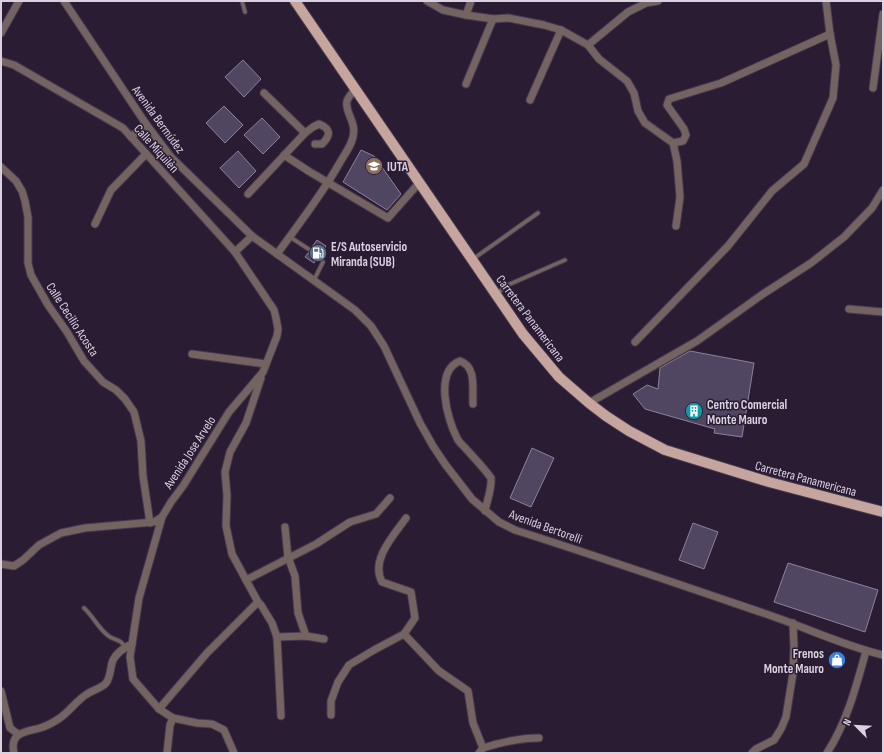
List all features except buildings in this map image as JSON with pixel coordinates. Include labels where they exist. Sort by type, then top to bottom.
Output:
[{"type":"main road","name":"Carretera Panamericana","points":[[295,1],[523,334],[559,377],[606,416],[629,431],[665,450],[770,482],[883,512]]},
{"type":"street","points":[[1,33],[19,1]]},
{"type":"street","name":"Avenida Bermúdez","points":[[64,1],[146,124],[171,157],[252,236]]},
{"type":"street","points":[[426,1],[443,10],[466,15],[493,19],[508,18],[561,30],[588,45],[599,60],[627,81],[634,93],[638,111],[645,123],[673,144],[677,161],[680,197],[676,226]]},
{"type":"street","points":[[466,15],[471,1]]},
{"type":"street","points":[[588,45],[628,12],[646,3],[658,1]]},
{"type":"street","points":[[635,342],[728,246],[772,191],[804,164],[833,98],[836,65],[826,1]]},
{"type":"street","points":[[873,88],[883,14]]},
{"type":"street","points":[[466,84],[493,19]]},
{"type":"street","points":[[530,100],[561,30]]},
{"type":"street","points":[[673,144],[683,141],[686,136],[684,129],[667,105],[670,99],[721,83],[830,34]]},
{"type":"street","name":"Calle Miquilén","points":[[1,61],[14,65],[123,128],[235,252]]},
{"type":"street","points":[[277,254],[328,183],[351,143],[354,134],[354,125],[347,107],[347,102],[351,94],[356,89]]},
{"type":"street","points":[[264,93],[305,133]]},
{"type":"street","points":[[131,137],[146,124]]},
{"type":"street","points":[[248,194],[305,133],[312,127],[319,124],[326,127],[329,132],[328,138],[322,144],[315,144]]},
{"type":"street","points":[[94,224],[111,190],[146,154]]},
{"type":"street","points":[[284,155],[388,218],[419,183]]},
{"type":"street","name":"Calle Cecilio Acosta","points":[[1,167],[16,181],[22,191],[25,201],[28,217],[28,262],[31,275],[48,305],[67,332],[84,361],[103,382],[116,390],[125,399],[134,412],[141,441],[143,476],[150,523]]},
{"type":"street","points":[[589,403],[698,341],[763,294],[811,263],[844,237],[872,208],[883,190]]},
{"type":"street","points":[[235,252],[252,236]]},
{"type":"street","name":"Avenida Bertorelli","points":[[252,236],[356,310],[371,326],[384,346],[420,423],[433,446],[472,499],[499,522],[515,530],[640,570],[793,623],[866,651],[883,655]]},
{"type":"street","name":"Avenida Jose Arvelo","points":[[173,718],[159,709],[133,679],[129,646],[139,598],[162,517],[229,412],[263,372],[277,336],[278,329],[274,310],[235,252]]},
{"type":"street","points":[[849,309],[883,312]]},
{"type":"street","points":[[192,354],[266,364]]},
{"type":"street","points":[[472,404],[471,370],[460,361],[452,366],[448,371],[444,392],[451,423],[458,440],[491,478],[492,486],[487,499],[485,511]]},
{"type":"street","points":[[263,372],[246,423],[230,452],[225,472],[227,495],[226,526],[232,554],[258,602],[262,605],[272,623],[277,637],[281,716]]},
{"type":"street","points":[[246,580],[288,557],[316,544],[350,522],[376,514],[390,498]]},
{"type":"street","points":[[1,564],[14,566],[39,545],[60,533],[85,528],[150,523],[162,517]]},
{"type":"street","points":[[331,715],[331,701],[338,682],[349,665],[404,634],[415,618],[411,592],[382,582],[378,574],[379,563],[387,543],[406,518]]},
{"type":"street","points":[[285,527],[288,557],[295,576],[298,613],[306,636]]},
{"type":"street","points":[[159,709],[208,653],[258,602]]},
{"type":"street","points":[[752,753],[756,749],[774,740],[786,717],[793,674],[793,623]]},
{"type":"street","points":[[404,634],[439,671],[468,691],[473,723],[481,750],[522,738],[539,738]]},
{"type":"street","points":[[277,637],[306,636],[324,639]]},
{"type":"street","points":[[14,753],[14,741],[18,734],[24,731],[40,728],[54,722],[68,712],[87,694],[106,684],[113,660],[120,651],[129,646]]},
{"type":"street","points":[[827,753],[840,730],[850,707],[866,651]]},
{"type":"street","points":[[1,691],[10,728],[18,734]]},
{"type":"street","points":[[167,753],[170,725],[173,718],[197,723],[212,724],[224,730],[234,753]]},
{"type":"lane","points":[[242,1],[245,12]]},
{"type":"lane","points":[[472,260],[538,212]]},
{"type":"lane","points":[[290,236],[310,250]]},
{"type":"lane","points":[[314,280],[323,262],[319,256]]},
{"type":"lane","points":[[496,294],[508,285],[565,260]]},
{"type":"lane","points":[[84,608],[104,632],[129,646]]},
{"type":"place","name":"IUTA","points":[[374,166]]},
{"type":"place","name":"E/S Autoservicio Miranda (SUB)","points":[[318,253]]},
{"type":"place","name":"Centro Comercial Monte Mauro","points":[[694,411]]},
{"type":"place","name":"Frenos Monte Mauro","points":[[837,660]]}]
